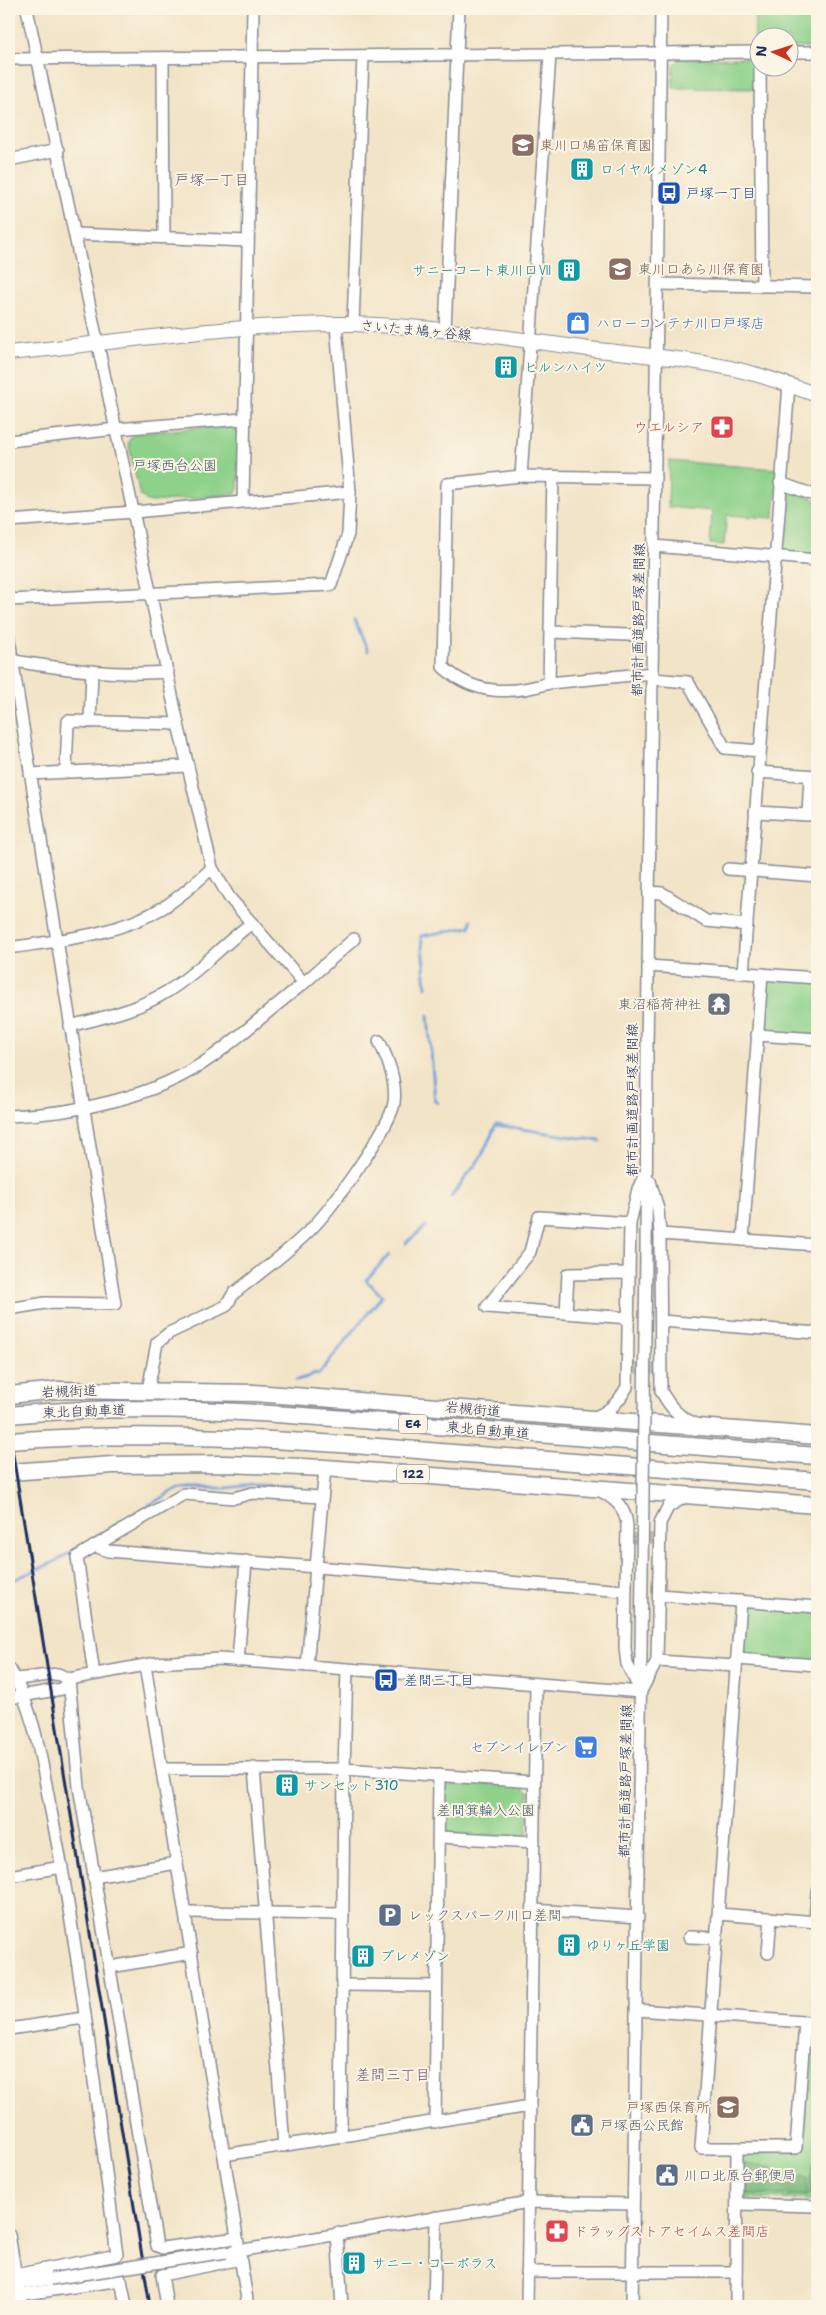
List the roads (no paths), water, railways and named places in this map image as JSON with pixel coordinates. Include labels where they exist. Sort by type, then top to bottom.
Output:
[{"type":"highway","name":"岩槻街道","points":[[9,1395],[58,1390],[264,1393],[817,1436]]},
{"type":"highway","name":"東北自動車道","points":[[9,1415],[83,1410],[212,1411],[817,1456]]},
{"type":"highway","name":"東北自動車道","points":[[9,1442],[77,1437],[145,1436],[305,1441],[817,1481]]},
{"type":"highway","name":"122","points":[[9,1472],[113,1465],[227,1464],[325,1468],[817,1505]]},
{"type":"main road","name":"さいたま鳩ヶ谷線","points":[[9,353],[99,342],[246,329],[353,324],[446,330],[736,370],[817,395]]},
{"type":"street","points":[[27,9],[99,342],[178,724],[212,868],[229,897],[304,983]]},
{"type":"street","points":[[243,501],[253,9]]},
{"type":"street","points":[[446,330],[459,9]]},
{"type":"street","name":"都市計画道路戸塚差間線","points":[[632,2306],[661,9]]},
{"type":"street","points":[[9,59],[748,52]]},
{"type":"street","points":[[798,52],[817,52]]},
{"type":"street","points":[[521,476],[550,55]]},
{"type":"street","points":[[353,324],[363,56]]},
{"type":"street","points":[[163,58],[164,237]]},
{"type":"street","points":[[760,78],[762,286]]},
{"type":"street","points":[[9,160],[58,150]]},
{"type":"street","points":[[75,234],[247,241]]},
{"type":"street","points":[[658,284],[817,287]]},
{"type":"street","points":[[9,600],[331,585],[348,534],[350,492],[336,324]]},
{"type":"street","points":[[743,973],[757,772],[789,385]]},
{"type":"street","points":[[9,440],[244,419]]},
{"type":"street","points":[[655,478],[521,476],[447,484],[443,667],[456,678],[480,689],[510,690],[533,688],[549,683],[652,676],[688,682],[725,748],[759,751]]},
{"type":"street","points":[[549,683],[553,476]]},
{"type":"street","points":[[780,483],[817,496]]},
{"type":"street","points":[[9,521],[134,512],[350,492]]},
{"type":"street","points":[[654,546],[817,560]]},
{"type":"street","points":[[551,632],[653,636]]},
{"type":"street","points":[[9,639],[56,941],[116,1304],[45,1303],[9,1309]]},
{"type":"street","points":[[11,660],[124,674],[168,672]]},
{"type":"street","points":[[90,722],[92,671]]},
{"type":"street","points":[[66,771],[68,722],[178,724]]},
{"type":"street","points":[[30,774],[188,766]]},
{"type":"street","points":[[755,812],[808,815],[814,776],[757,772]]},
{"type":"street","points":[[9,948],[103,932],[135,920],[164,906],[212,868]]},
{"type":"street","points":[[728,869],[817,876]]},
{"type":"street","points":[[649,892],[662,892],[706,921],[747,925]]},
{"type":"street","points":[[70,1026],[129,1010],[168,991],[188,978],[252,923]]},
{"type":"street","points":[[9,1116],[83,1107],[130,1097],[182,1075],[212,1058],[304,983],[354,939]]},
{"type":"street","points":[[649,966],[817,978]]},
{"type":"street","points":[[743,1240],[762,974]]},
{"type":"street","points":[[757,1035],[817,1040]]},
{"type":"street","points":[[148,1390],[157,1343],[169,1333],[226,1306],[234,1293],[312,1229],[369,1151],[390,1118],[394,1102],[393,1080],[387,1058],[379,1041]]},
{"type":"street","points":[[591,1419],[605,1413],[617,1404],[627,1387],[630,1223],[638,1189],[646,1170]]},
{"type":"street","points":[[646,1170],[658,1209],[660,1234],[661,1391],[671,1409],[684,1419],[705,1427]]},
{"type":"street","points":[[629,1318],[487,1307],[530,1252],[539,1217],[630,1223]]},
{"type":"street","points":[[660,1234],[817,1245]]},
{"type":"street","points":[[566,1313],[568,1274],[629,1274]]},
{"type":"street","points":[[661,1321],[817,1333]]},
{"type":"street","points":[[307,1666],[325,1468]]},
{"type":"street","points":[[594,1487],[614,1499],[626,1513],[627,1664],[641,1692]]},
{"type":"street","points":[[94,1674],[77,1557],[184,1494],[234,1498],[252,1494],[322,1497]]},
{"type":"street","points":[[641,1692],[657,1661],[660,1523],[668,1507],[676,1500],[690,1494]]},
{"type":"street","points":[[95,1546],[108,1551],[626,1591]]},
{"type":"street","points":[[238,1661],[246,1561]]},
{"type":"street","points":[[659,1595],[817,1607]]},
{"type":"street","points":[[741,1602],[720,1914],[700,2148],[796,2148],[805,2022]]},
{"type":"street","points":[[12,1679],[58,1674],[69,1679],[145,1665],[188,1660],[238,1661],[641,1692]]},
{"type":"street","points":[[657,1661],[817,1665]]},
{"type":"street","points":[[145,1665],[248,2306]]},
{"type":"street","points":[[9,1668],[12,1679],[23,1696],[37,1744],[62,1867],[117,2255],[16,2289]]},
{"type":"street","points":[[342,2136],[344,1769],[347,1669]]},
{"type":"street","points":[[9,1698],[62,1689],[69,1679]]},
{"type":"street","points":[[69,1679],[78,1787],[157,2246],[162,2248],[237,2238]]},
{"type":"street","points":[[527,2306],[536,1684]]},
{"type":"street","points":[[254,1768],[284,2146]]},
{"type":"street","points":[[162,1769],[344,1769],[534,1782]]},
{"type":"street","points":[[435,2122],[439,1775]]},
{"type":"street","points":[[439,1837],[534,1842]]},
{"type":"street","points":[[93,1877],[177,1863]]},
{"type":"street","points":[[9,1876],[62,1867]]},
{"type":"street","points":[[720,1914],[816,1922],[817,1892]]},
{"type":"street","points":[[533,1910],[638,1917]]},
{"type":"street","points":[[185,1912],[343,1914]]},
{"type":"street","points":[[768,1953],[771,1918]]},
{"type":"street","points":[[690,1937],[717,1938]]},
{"type":"street","points":[[110,1967],[192,1953]]},
{"type":"street","points":[[342,1985],[436,1986]]},
{"type":"street","points":[[637,2010],[817,2023]]},
{"type":"street","points":[[9,2029],[84,2018]]},
{"type":"street","points":[[224,2156],[530,2106]]},
{"type":"street","points":[[736,2306],[737,2148]]},
{"type":"street","points":[[167,2306],[162,2275],[240,2255],[337,2234],[529,2202],[634,2204]]},
{"type":"street","points":[[737,2204],[817,2206]]},
{"type":"street","points":[[434,2306],[436,2217]]},
{"type":"street","points":[[337,2234],[342,2306]]},
{"type":"street","points":[[9,2235],[16,2289]]},
{"type":"street","points":[[16,2289],[51,2279],[226,2252],[240,2255]]},
{"type":"street","points":[[528,2272],[633,2274],[639,2271],[736,2272]]},
{"type":"street","points":[[16,2289],[121,2280],[126,2306]]},
{"type":"waterway","points":[[354,620],[368,651]]},
{"type":"waterway","points":[[426,987],[421,936],[470,927],[471,921]]},
{"type":"waterway","points":[[428,1015],[435,1101],[438,1103]]},
{"type":"waterway","points":[[451,1197],[481,1157],[496,1125],[600,1141]]},
{"type":"waterway","points":[[406,1243],[426,1226]]},
{"type":"waterway","points":[[296,1380],[315,1373],[318,1375],[382,1296],[366,1280],[389,1255]]},
{"type":"waterway","points":[[9,1582],[54,1562],[178,1488],[225,1488],[252,1485],[294,1486]]},
{"type":"tunnel","points":[[628,1368],[661,1369]]},
{"type":"tunnel","points":[[627,1538],[659,1539]]},
{"type":"railway","points":[[9,1430],[150,2306]]},
{"type":"place","name":"東川口鳩笛保育園","points":[[523,145]]},
{"type":"place","name":"ロイヤルメゾン4","points":[[582,169]]},
{"type":"place","name":"戸塚一丁目","points":[[669,193]]},
{"type":"place","name":"東川口あら川保育園","points":[[620,269]]},
{"type":"place","name":"サニーコート東川口Ⅶ","points":[[569,270]]},
{"type":"place","name":"ハローコンテナ川口戸塚店","points":[[578,323]]},
{"type":"place","name":"ヒルンハイツ","points":[[506,367]]},
{"type":"place","name":"ウエルシア","points":[[722,427]]},
{"type":"place","name":"東沼稲荷神社","points":[[719,1004]]},
{"type":"place","name":"差間三丁目","points":[[386,1680]]},
{"type":"place","name":"セブンイレブン","points":[[586,1747]]},
{"type":"place","name":"サンセット310","points":[[287,1785]]},
{"type":"place","name":"レックスパーク川口差間","points":[[390,1915]]},
{"type":"place","name":"ゆりヶ丘学園","points":[[569,1945]]},
{"type":"place","name":"プレメゾン","points":[[363,1956]]},
{"type":"place","name":"戸塚西保育所","points":[[728,2107]]},
{"type":"place","name":"戸塚西公民館","points":[[582,2125]]},
{"type":"place","name":"川口北原台郵便局","points":[[667,2175]]},
{"type":"place","name":"ドラッグストアセイムス差間店","points":[[557,2231]]},
{"type":"place","name":"サニー・コーポラス","points":[[354,2263]]},
{"type":"district","name":"戸塚一丁目","points":[[212,180]]},
{"type":"district","name":"差間三丁目","points":[[393,2075]]},
{"type":"park label","name":"戸塚西台公園","points":[[175,465]]},
{"type":"park label","name":"差間箕輪入公園","points":[[486,1810]]}]
